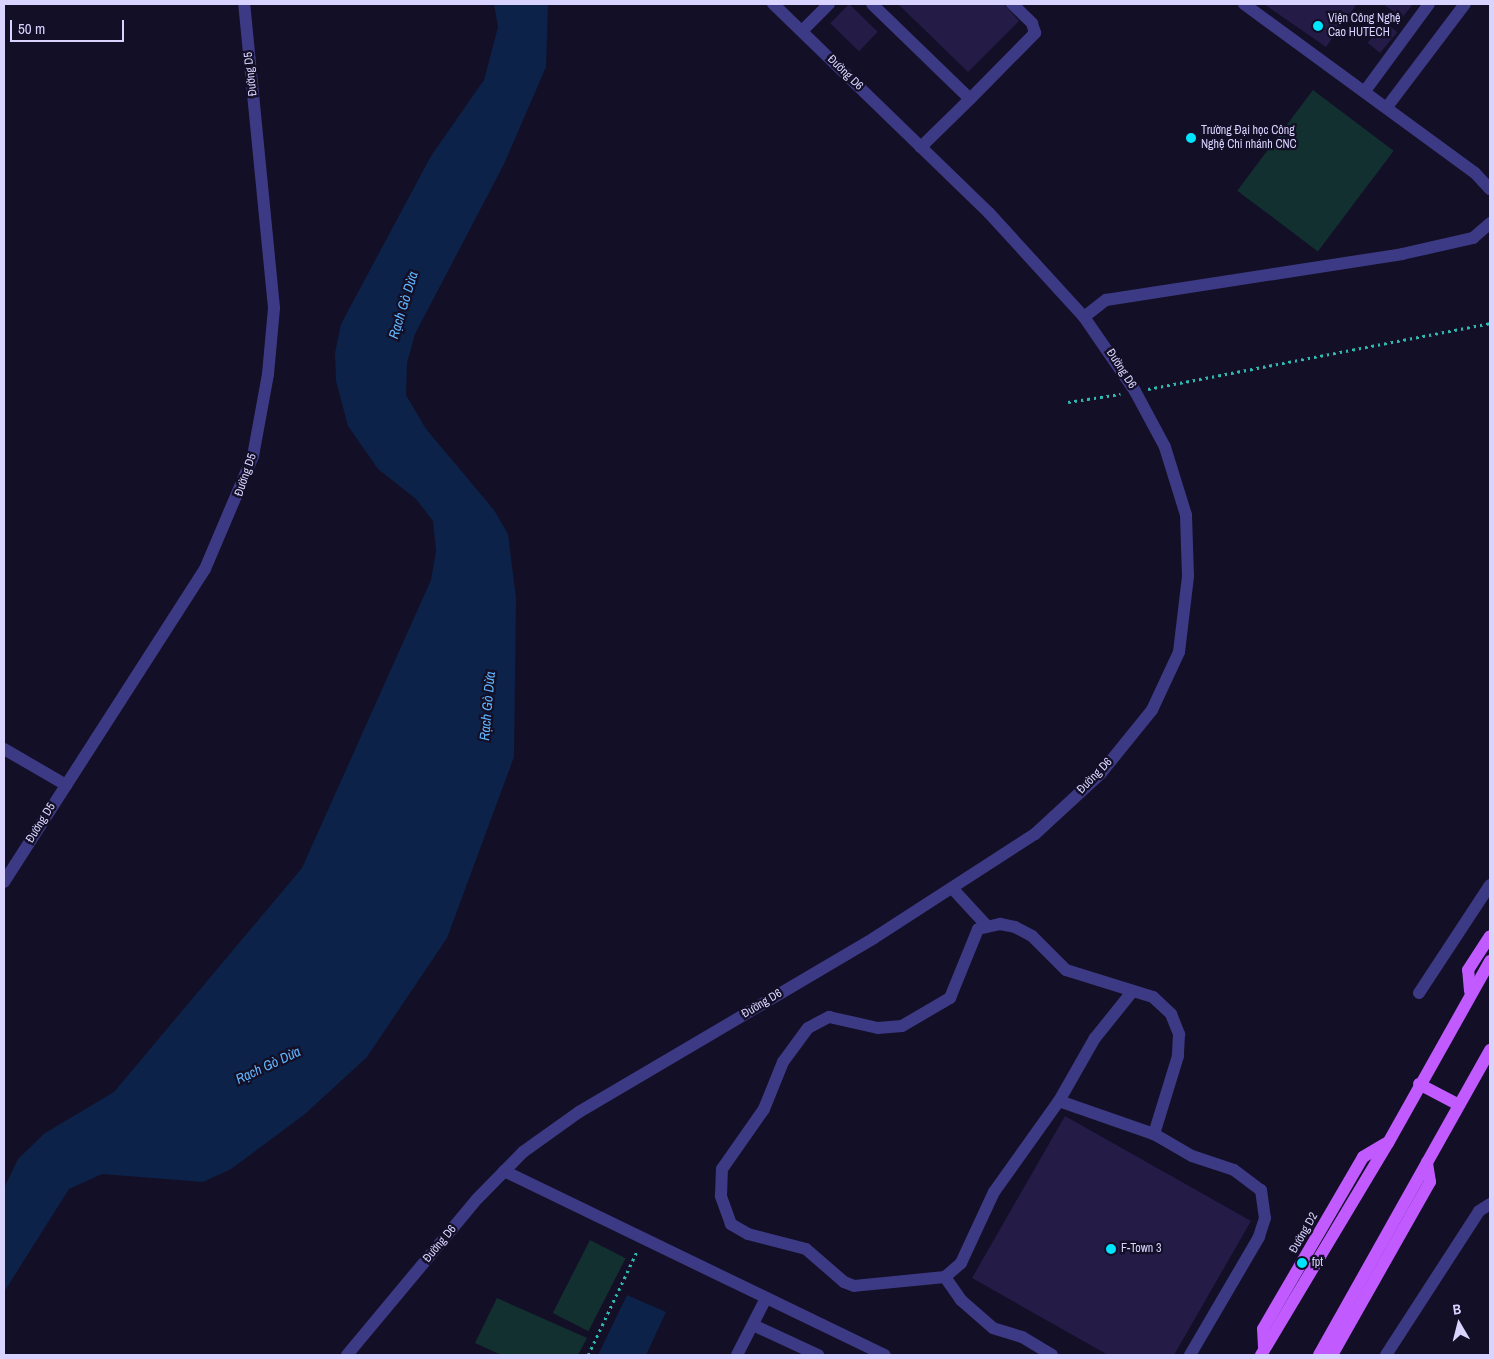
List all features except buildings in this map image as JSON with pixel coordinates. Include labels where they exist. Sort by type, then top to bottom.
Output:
[{"type":"main road","name":"Đường D2","points":[[1470,991],[1468,970],[1490,936]]},
{"type":"main road","name":"Đường D2","points":[[1262,1352],[1388,1143],[1470,991],[1490,960]]},
{"type":"main road","points":[[1319,1355],[1459,1105],[1486,1063],[1490,1050]]},
{"type":"main road","points":[[1419,1084],[1459,1105]]},
{"type":"main road","points":[[1332,1355],[1430,1182],[1427,1162]]},
{"type":"street","name":"Đường D5","points":[[4,882],[205,569],[231,514],[257,439],[274,308],[244,4]]},
{"type":"street","name":"Đường D6","points":[[347,1355],[504,1170],[523,1152],[580,1112],[952,888],[1035,834],[1101,773],[1152,710],[1179,652],[1188,576],[1186,515],[1165,447],[1135,391],[1084,317],[990,213],[773,4]]},
{"type":"street","points":[[802,31],[829,4]]},
{"type":"street","points":[[872,4],[970,99]]},
{"type":"street","points":[[921,147],[1035,33],[1032,23],[1012,4]]},
{"type":"street","points":[[1244,4],[1475,173],[1490,189]]},
{"type":"street","points":[[1365,91],[1429,4]]},
{"type":"street","points":[[1387,107],[1465,4]]},
{"type":"street","points":[[1084,317],[1106,300],[1402,254],[1473,238],[1490,223]]},
{"type":"street","points":[[4,749],[66,785]]},
{"type":"street","points":[[1419,993],[1490,885]]},
{"type":"street","points":[[952,888],[986,925]]},
{"type":"street","points":[[1132,992],[1095,1038],[1059,1101],[994,1192],[962,1263],[946,1277],[873,1286],[847,1284],[806,1249],[748,1234],[731,1224],[724,1210],[720,1180],[728,1157],[764,1109],[783,1062],[808,1028],[829,1018],[891,1029],[929,1012],[950,998],[974,934],[986,925],[1007,924],[1025,931],[1066,970],[1132,992],[1160,1002],[1171,1014],[1179,1034],[1178,1056],[1154,1134]]},
{"type":"street","points":[[1059,1101],[1154,1134],[1192,1156],[1242,1174],[1263,1197],[1265,1218],[1259,1237],[1190,1355]]},
{"type":"street","points":[[504,1170],[885,1355]]},
{"type":"street","points":[[1386,1355],[1479,1211],[1490,1204]]},
{"type":"street","points":[[946,1277],[961,1300],[993,1328],[1022,1337],[1052,1355]]},
{"type":"street","points":[[738,1355],[766,1298]]},
{"type":"street","points":[[753,1326],[818,1355]]},
{"type":"path","points":[[1068,402],[1135,391],[1490,323]]},
{"type":"path","points":[[588,1355],[643,1238]]},
{"type":"green space","points":[[1313,90],[1394,151],[1318,251],[1237,191]]},
{"type":"green space","points":[[590,1240],[626,1258],[588,1331],[553,1313]]},
{"type":"green space","points":[[497,1298],[587,1338],[578,1355],[501,1355],[475,1343]]},
{"type":"water","name":"Rạch Gò Dừa","points":[[494,4],[548,4],[546,67],[504,164],[415,334],[407,363],[406,395],[426,429],[494,510],[508,534],[516,598],[514,757],[447,938],[367,1057],[305,1114],[231,1169],[203,1182],[102,1174],[69,1189],[4,1292],[4,1188],[18,1159],[45,1133],[114,1092],[302,868],[431,580],[436,551],[433,521],[416,499],[378,469],[348,426],[336,381],[335,353],[341,324],[431,156],[484,80],[498,27]]},
{"type":"water","points":[[627,1295],[666,1312],[646,1355],[598,1355]]},
{"type":"place","name":"Viện Công Nghệ Cao HUTECH","points":[[1318,26]]},
{"type":"place","name":"Trường Đại học Công Nghệ Chi nhánh CNC","points":[[1191,138]]},
{"type":"place","name":"F-Town 3","points":[[1111,1249]]},
{"type":"place","name":"fpt","points":[[1302,1263]]}]
